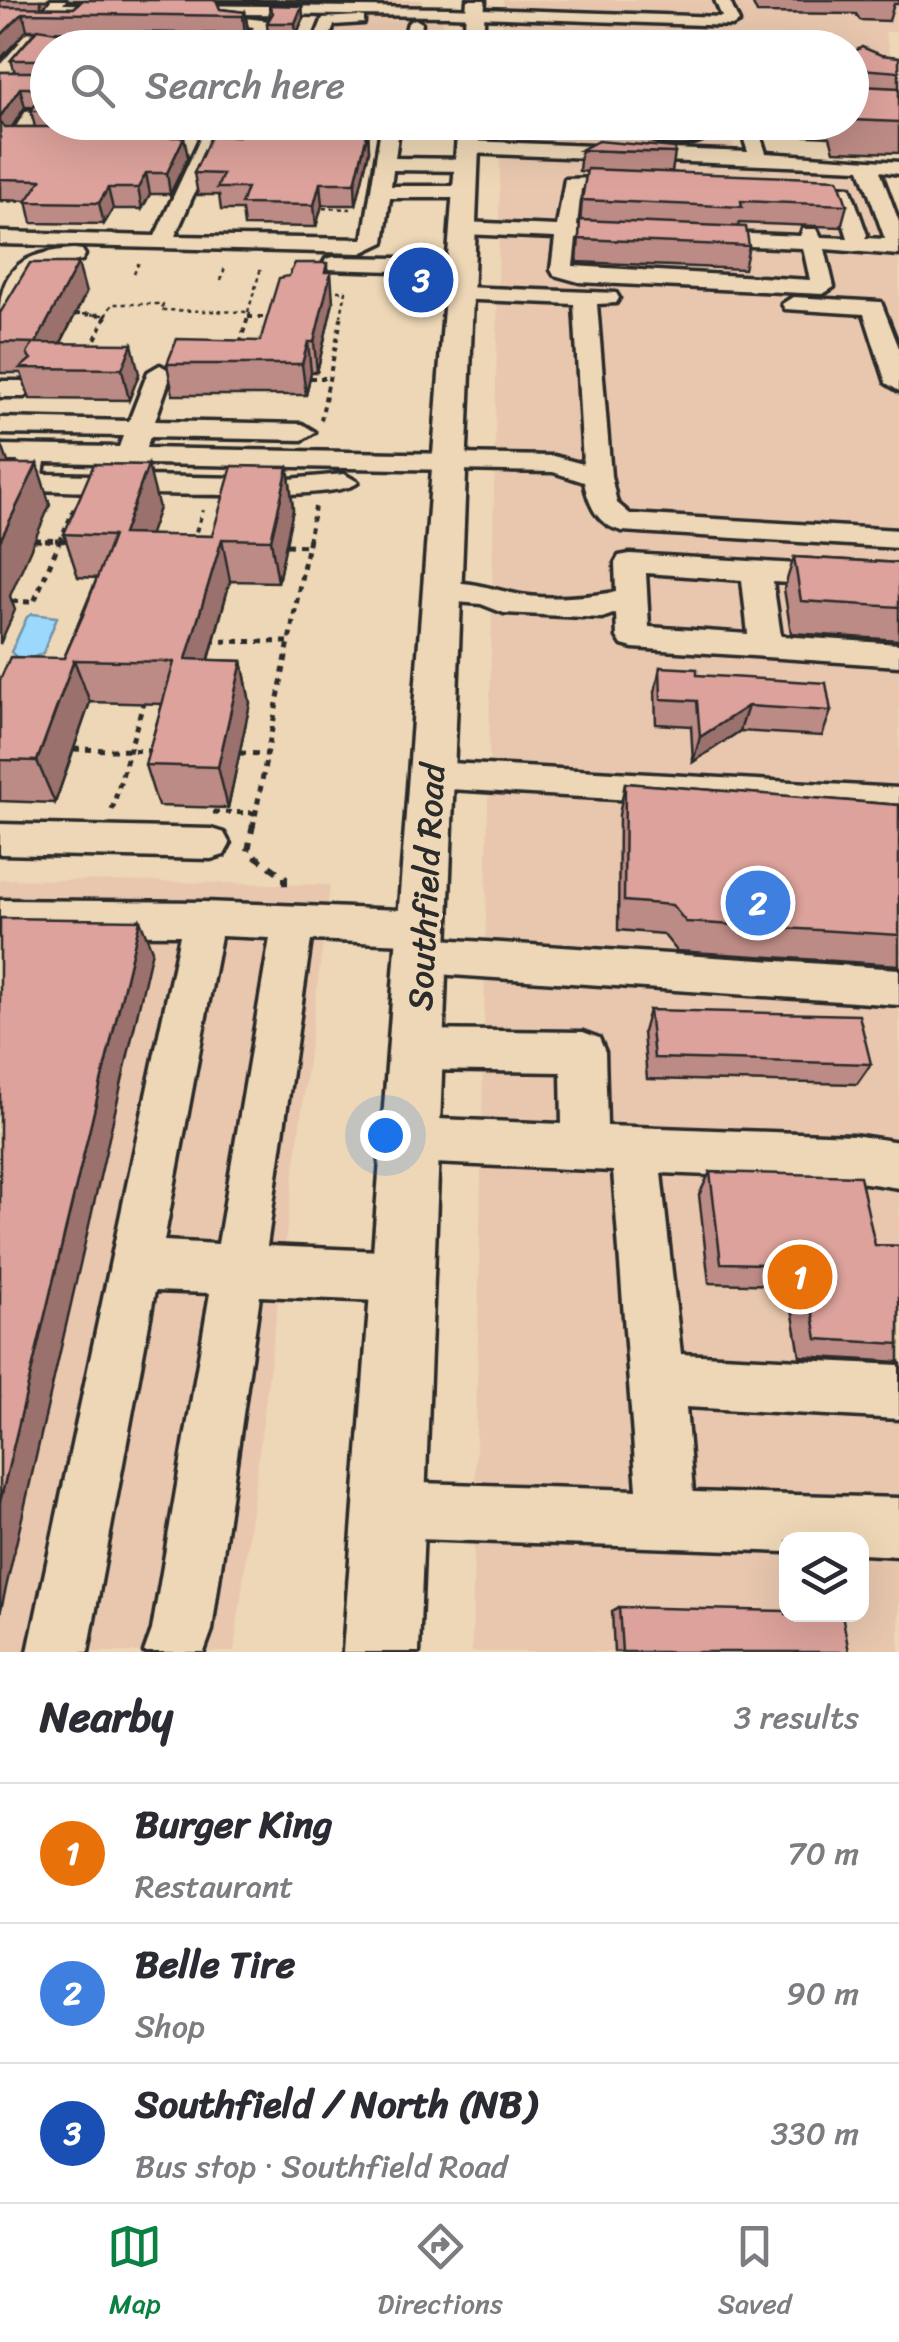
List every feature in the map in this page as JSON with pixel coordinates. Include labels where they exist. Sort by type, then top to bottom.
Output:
[{"type":"main road","name":"Southfield Road","points":[[381,1652],[432,775],[465,594],[450,474],[467,149]]},
{"type":"street","points":[[59,0],[52,8],[382,11],[732,22],[722,0]]},
{"type":"street","points":[[561,0],[563,17]]},
{"type":"street","points":[[325,30],[328,20],[382,11],[415,23],[475,13]]},
{"type":"street","points":[[36,18],[260,21],[264,24],[262,30]]},
{"type":"street","points":[[137,30],[146,19]]},
{"type":"street","points":[[414,30],[415,23]]},
{"type":"street","points":[[0,37],[30,37]]},
{"type":"street","points":[[5,80],[7,59],[30,39]]},
{"type":"street","points":[[30,114],[17,139],[30,139]]},
{"type":"street","points":[[162,242],[209,140]]},
{"type":"street","points":[[0,238],[360,247],[373,242],[389,140]]},
{"type":"street","points":[[387,164],[467,149],[558,149],[665,140]]},
{"type":"street","points":[[753,140],[759,159]]},
{"type":"street","points":[[558,149],[683,161],[759,159],[899,168]]},
{"type":"street","points":[[868,166],[897,244]]},
{"type":"street","points":[[652,183],[572,183],[562,270],[579,275],[824,287],[811,238]]},
{"type":"street","points":[[765,188],[844,192],[858,235]]},
{"type":"street","points":[[382,192],[465,192]]},
{"type":"street","points":[[463,223],[602,229]]},
{"type":"street","points":[[678,232],[897,244]]},
{"type":"street","points":[[811,238],[858,235],[897,244]]},
{"type":"street","points":[[2,303],[28,264],[42,256],[156,256],[461,280],[585,297],[899,308]]},
{"type":"street","points":[[18,278],[66,279]]},
{"type":"street","points":[[585,297],[590,475],[604,506],[622,522],[899,539]]},
{"type":"street","points":[[873,307],[899,383]]},
{"type":"street","points":[[129,456],[160,372]]},
{"type":"street","points":[[0,426],[139,429],[314,462]]},
{"type":"street","points":[[0,453],[314,462],[554,486],[590,475]]},
{"type":"street","points":[[33,453],[29,477],[33,482],[314,462]]},
{"type":"street","points":[[899,580],[630,563],[622,602],[632,637],[899,654]]},
{"type":"street","points":[[756,570],[766,646]]},
{"type":"street","points":[[465,594],[504,603],[602,608],[622,602]]},
{"type":"street","points":[[432,775],[899,802]]},
{"type":"street","points":[[0,839],[211,844]]},
{"type":"street","points":[[174,1652],[182,1630],[239,1272],[289,906]]},
{"type":"street","points":[[0,917],[204,919],[289,906],[423,942],[899,987]]},
{"type":"street","points":[[58,1652],[204,919]]},
{"type":"street","points":[[416,1050],[583,1052],[586,1148]]},
{"type":"street","points":[[411,1140],[853,1158],[899,1165]]},
{"type":"street","points":[[635,1150],[668,1519]]},
{"type":"street","points":[[135,1265],[404,1278]]},
{"type":"street","points":[[657,1378],[899,1392]]},
{"type":"street","points":[[389,1510],[899,1527]]},
{"type":"path","points":[[0,202],[39,202]]},
{"type":"path","points":[[0,202],[11,204]]},
{"type":"path","points":[[304,208],[359,208]]},
{"type":"path","points":[[134,274],[139,262]]},
{"type":"path","points":[[220,280],[225,268]]},
{"type":"path","points":[[237,352],[262,268],[316,268],[311,290],[346,291],[314,462],[308,546],[248,851],[285,877],[289,906]]},
{"type":"path","points":[[118,304],[124,293]]},
{"type":"path","points":[[210,311],[213,300]]},
{"type":"path","points":[[91,349],[112,304],[164,304],[161,310],[280,317]]},
{"type":"path","points":[[75,314],[107,315]]},
{"type":"path","points":[[330,318],[341,318]]},
{"type":"path","points":[[322,353],[334,353]]},
{"type":"path","points":[[310,378],[329,378]]},
{"type":"path","points":[[0,601],[34,602],[75,505]]},
{"type":"path","points":[[192,544],[204,507]]},
{"type":"path","points":[[34,540],[76,541]]},
{"type":"path","points":[[286,546],[308,546]]},
{"type":"path","points":[[200,640],[289,642]]},
{"type":"path","points":[[112,810],[143,704]]},
{"type":"path","points":[[74,749],[172,752]]},
{"type":"path","points":[[240,753],[267,754]]},
{"type":"shaded area","points":[[0,0],[422,0],[419,18],[443,18],[441,30],[315,30],[319,17],[0,14]]},
{"type":"shaded area","points":[[503,0],[899,0],[899,32],[885,32],[891,60],[869,65],[869,30],[502,30]]},
{"type":"shaded area","points":[[501,140],[731,140],[737,155],[859,160],[899,227],[899,1652],[472,1652]]},
{"type":"shaded area","points":[[0,879],[330,885],[234,1652],[0,1652]]},
{"type":"water","points":[[32,614],[57,617],[43,653],[19,660],[11,652]]},
{"type":"building","points":[[83,0],[216,0],[220,9],[245,12],[243,16],[23,13],[0,36],[0,7],[74,8]]},
{"type":"building","points":[[269,5],[302,6],[295,23],[267,23],[273,13]]},
{"type":"building","points":[[30,38],[30,60],[11,60]]},
{"type":"building","points":[[869,50],[899,57],[899,72],[869,70]]},
{"type":"building","points":[[0,72],[30,72],[30,89],[20,88],[0,117]]},
{"type":"building","points":[[869,86],[899,88],[899,122],[869,121]]},
{"type":"building","points":[[0,121],[5,127],[30,127],[30,140],[183,140],[167,173],[146,173],[138,188],[108,188],[99,203],[26,202],[41,180],[0,179]]},
{"type":"building","points":[[209,140],[366,140],[355,183],[320,183],[314,205],[241,204],[247,188],[217,188],[223,174],[194,173]]},
{"type":"building","points":[[598,141],[675,148],[675,153],[581,150]]},
{"type":"building","points":[[587,169],[838,179],[847,205],[741,201],[742,207],[582,200]]},
{"type":"building","points":[[580,220],[746,227],[749,246],[579,239]]},
{"type":"building","points":[[30,263],[78,263],[36,343],[132,344],[122,369],[20,368],[31,359],[27,354],[33,343],[0,342],[0,313]]},
{"type":"building","points":[[295,263],[327,263],[325,272],[331,272],[314,342],[308,342],[302,364],[167,364],[177,339],[260,341],[279,278],[289,276]]},
{"type":"building","points":[[0,464],[37,464],[0,541]]},
{"type":"building","points":[[94,464],[148,465],[123,534],[212,536],[232,466],[288,467],[271,540],[222,539],[186,659],[242,661],[218,767],[145,765],[174,662],[74,660],[37,761],[0,760],[0,680],[10,657],[64,658],[113,536],[64,534]]},
{"type":"building","points":[[794,557],[899,563],[899,607],[801,601]]},
{"type":"building","points":[[660,667],[697,669],[697,675],[826,683],[831,711],[748,706],[700,737],[697,701],[661,699]]},
{"type":"building","points":[[625,783],[899,805],[899,935],[686,922],[672,905],[624,901]]},
{"type":"building","points":[[0,918],[140,920],[0,1502]]},
{"type":"building","points":[[649,1010],[859,1015],[871,1064],[654,1058]]},
{"type":"building","points":[[710,1172],[860,1176],[875,1245],[899,1246],[899,1344],[817,1339],[805,1265],[721,1263]]},
{"type":"building","points":[[619,1607],[779,1611],[779,1622],[843,1622],[849,1652],[622,1652]]},
{"type":"place","name":"Southfield / North (NB)","points":[[421,280]]},
{"type":"place","name":"Belle Tire","points":[[758,903]]},
{"type":"place","name":"Burger King","points":[[800,1277]]}]
